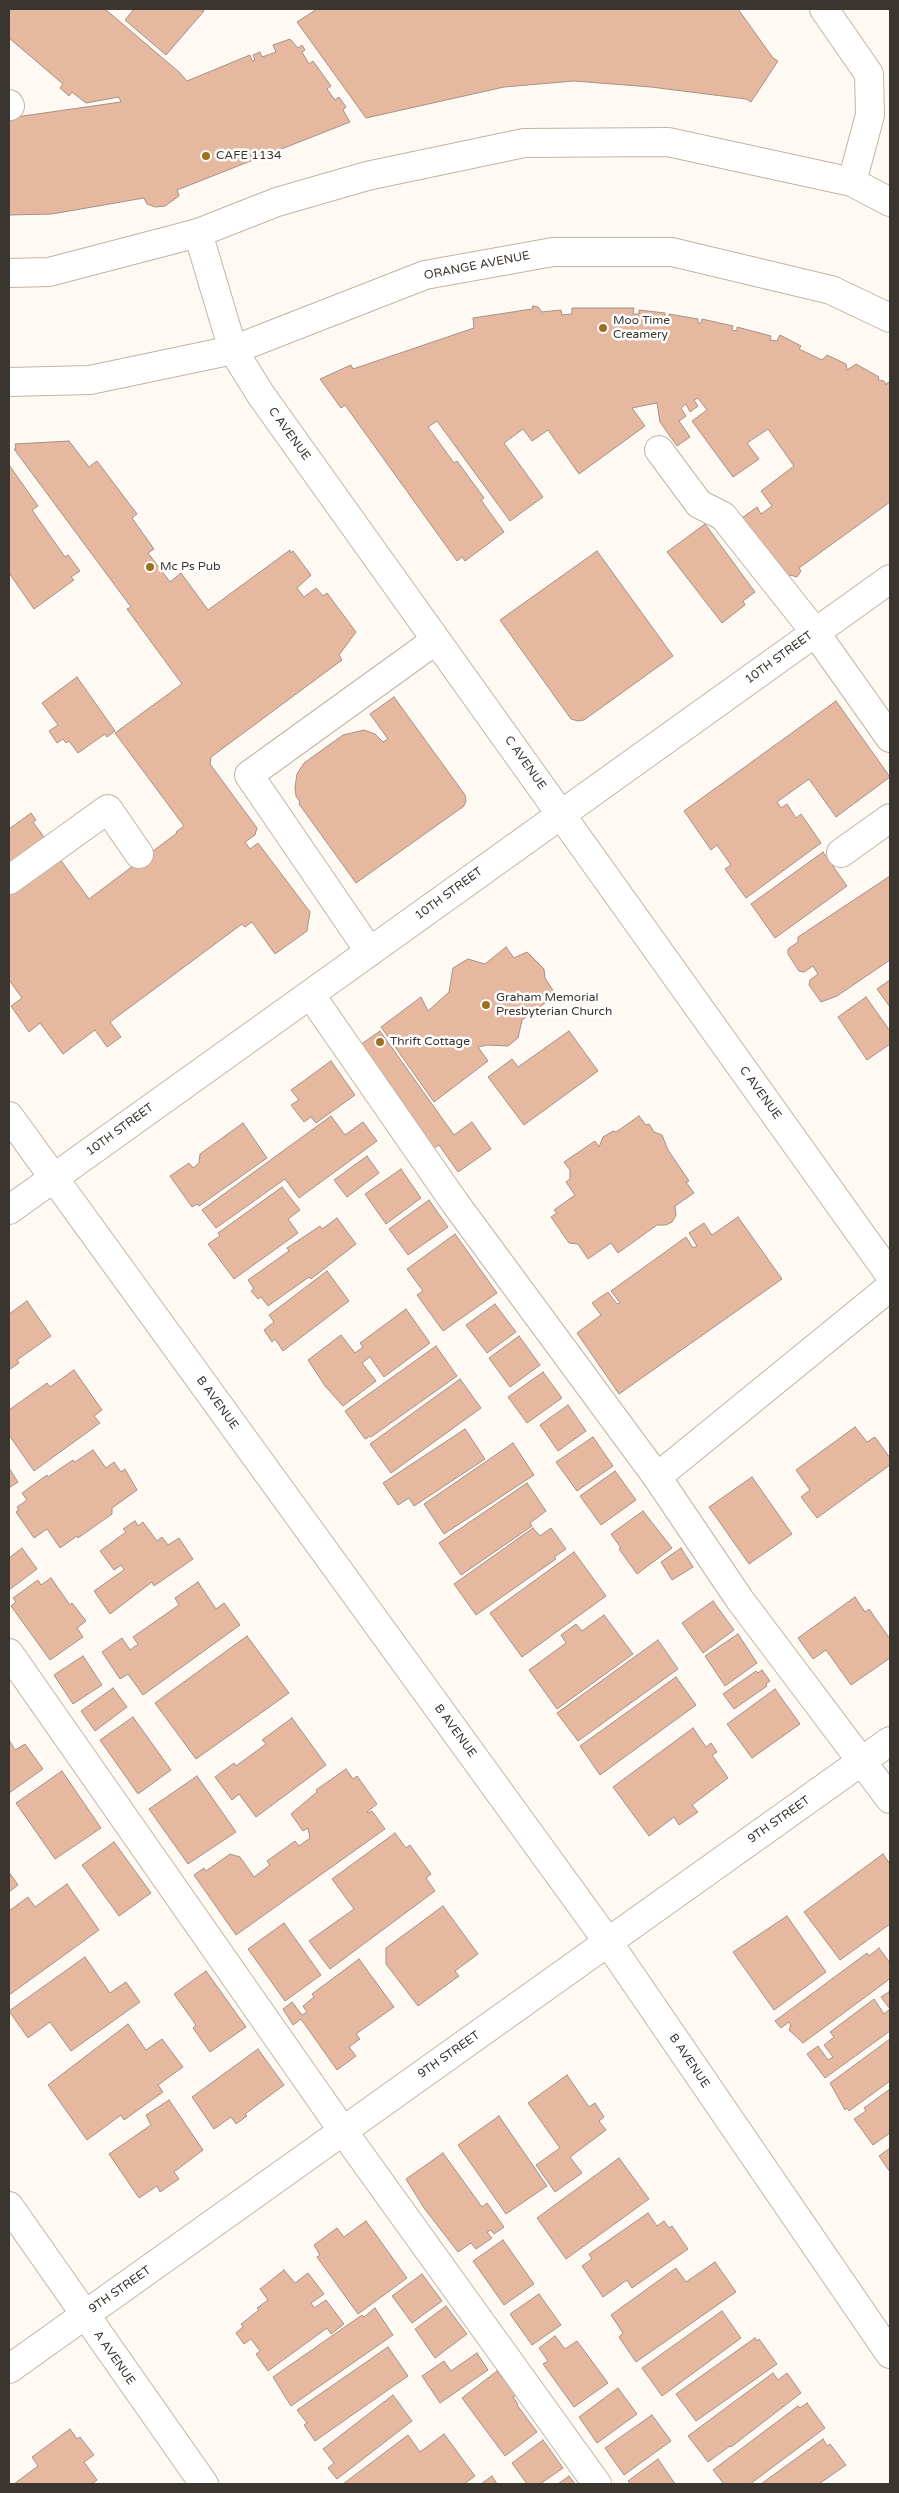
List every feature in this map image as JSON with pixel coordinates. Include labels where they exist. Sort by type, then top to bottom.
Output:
[{"type":"main road","points":[[824,9],[880,75],[852,182]]},
{"type":"main road","points":[[9,273],[49,272],[198,232],[277,202],[367,176],[524,143],[668,142],[852,182],[890,202]]},
{"type":"main road","name":"C AVENUE","points":[[198,232],[233,350],[262,395],[890,1275]]},
{"type":"main road","name":"ORANGE AVENUE","points":[[9,382],[90,380],[233,350],[424,275],[553,252],[672,252],[831,290],[890,318]]},
{"type":"main road","points":[[659,450],[699,504],[722,516],[815,632],[890,738]]},
{"type":"main road","name":"10TH STREET","points":[[9,1210],[890,578]]},
{"type":"main road","points":[[370,952],[249,775],[436,640]]},
{"type":"main road","points":[[9,880],[108,810],[139,854]]},
{"type":"main road","points":[[841,853],[890,818]]},
{"type":"main road","points":[[310,994],[455,1204],[657,1477],[740,1600],[863,1760],[890,1799]]},
{"type":"main road","name":"B AVENUE","points":[[9,1116],[608,1942],[890,2354]]},
{"type":"main road","points":[[657,1477],[890,1287]]},
{"type":"main road","points":[[9,1654],[343,2131],[597,2484]]},
{"type":"main road","name":"9TH STREET","points":[[9,2369],[890,1741]]},
{"type":"main road","name":"A AVENUE","points":[[9,2206],[204,2484]]},
{"type":"building","points":[[9,9],[105,9],[187,81],[250,55],[252,61],[255,60],[253,55],[260,52],[262,57],[276,52],[273,45],[290,39],[298,48],[302,45],[305,50],[302,52],[309,64],[313,61],[331,86],[327,89],[335,100],[339,97],[346,107],[343,110],[350,122],[177,190],[179,196],[165,206],[155,207],[147,204],[144,198],[52,214],[9,215],[9,118],[121,102],[119,97],[86,103],[72,92],[69,96],[60,88],[63,84],[9,38]]},
{"type":"building","points":[[134,9],[201,9],[204,11],[166,55],[125,20]]},
{"type":"building","points":[[317,9],[738,9],[773,58],[778,61],[751,102],[746,99],[651,87],[574,81],[504,87],[366,118],[297,22]]},
{"type":"building","points":[[533,306],[538,307],[542,312],[561,310],[562,315],[572,314],[572,308],[634,308],[633,314],[639,314],[639,310],[665,313],[665,318],[669,318],[669,314],[698,319],[698,323],[701,323],[702,319],[733,326],[732,330],[737,331],[737,327],[771,336],[770,340],[777,341],[780,335],[801,346],[799,349],[822,360],[827,355],[846,364],[847,370],[856,364],[879,377],[878,380],[884,381],[886,385],[888,382],[890,384],[890,502],[799,568],[801,571],[797,577],[790,575],[778,583],[735,523],[757,507],[761,514],[772,506],[761,491],[794,466],[768,429],[747,443],[759,459],[733,477],[692,421],[707,410],[698,398],[694,400],[698,406],[690,412],[686,404],[681,408],[686,416],[679,421],[690,437],[677,446],[660,422],[657,403],[632,408],[645,426],[579,474],[548,430],[532,441],[523,429],[504,443],[543,497],[510,521],[437,421],[428,427],[454,463],[457,461],[484,498],[481,500],[504,532],[465,561],[462,557],[457,561],[345,405],[341,408],[320,379],[351,365],[353,369],[474,328],[473,318],[532,309]]},
{"type":"building","points":[[69,441],[89,467],[97,461],[137,514],[132,518],[154,549],[148,553],[170,582],[181,573],[208,610],[290,550],[291,553],[293,551],[311,575],[297,588],[304,597],[316,588],[323,596],[327,593],[356,632],[339,655],[342,660],[211,757],[210,764],[257,828],[255,835],[245,842],[250,849],[258,843],[310,912],[307,931],[275,954],[252,922],[245,927],[242,924],[110,1022],[121,1037],[107,1047],[95,1030],[63,1054],[40,1023],[29,1032],[11,1006],[22,998],[9,980],[9,829],[31,813],[36,820],[33,822],[89,899],[184,826],[115,733],[182,684],[127,609],[131,607],[14,449],[16,449],[15,444]]},
{"type":"building","points":[[9,465],[38,506],[32,510],[65,557],[68,555],[80,571],[71,577],[74,580],[34,609],[9,573]]},
{"type":"building","points":[[705,524],[755,592],[743,601],[745,605],[722,623],[667,552]]},
{"type":"building","points":[[597,551],[673,656],[584,720],[578,721],[571,719],[500,620]]},
{"type":"building","points":[[77,677],[115,731],[107,737],[105,734],[78,753],[69,741],[66,743],[63,739],[57,743],[49,731],[58,725],[42,703]]},
{"type":"building","points":[[394,697],[465,795],[466,801],[464,806],[356,883],[299,804],[295,787],[297,774],[304,763],[343,735],[364,730],[375,734],[383,742],[388,739],[370,714]]},
{"type":"building","points":[[836,701],[890,777],[836,817],[809,779],[777,802],[781,808],[787,804],[796,818],[801,814],[821,843],[746,898],[725,869],[731,865],[717,845],[711,850],[684,811]]},
{"type":"building","points":[[823,852],[847,886],[775,938],[751,904]]},
{"type":"building","points":[[890,876],[890,960],[837,996],[821,1002],[809,985],[810,980],[818,974],[813,966],[804,972],[799,971],[788,954],[788,949],[798,942],[798,937]]},
{"type":"building","points":[[506,947],[514,958],[527,952],[544,969],[545,978],[556,995],[522,1020],[518,1038],[508,1046],[487,1045],[478,1047],[488,1061],[434,1102],[381,1027],[421,997],[428,1011],[449,992],[453,968],[468,959],[485,964]]},
{"type":"building","points":[[890,980],[890,1007],[877,989]]},
{"type":"building","points":[[866,997],[890,1031],[890,1044],[867,1060],[838,1017]]},
{"type":"building","points":[[380,1031],[454,1135],[472,1122],[491,1149],[458,1172],[439,1145],[434,1148],[360,1045]]},
{"type":"building","points":[[569,1031],[598,1071],[524,1125],[488,1077],[512,1059],[518,1067]]},
{"type":"building","points":[[331,1061],[355,1095],[316,1123],[311,1117],[304,1122],[291,1105],[299,1100],[291,1090]]},
{"type":"building","points":[[331,1116],[345,1135],[363,1122],[377,1141],[299,1198],[285,1179],[216,1228],[202,1210]]},
{"type":"building","points":[[639,1116],[646,1125],[649,1124],[654,1132],[662,1135],[668,1150],[689,1181],[686,1182],[694,1193],[675,1206],[676,1215],[672,1222],[666,1225],[657,1225],[618,1253],[611,1243],[588,1259],[578,1244],[569,1243],[551,1217],[557,1213],[554,1210],[575,1195],[566,1182],[570,1179],[570,1170],[564,1162],[595,1141],[599,1147],[603,1137],[613,1131],[616,1132]]},
{"type":"building","points":[[243,1123],[267,1158],[199,1206],[197,1204],[192,1207],[170,1176],[189,1163],[193,1168],[199,1163],[200,1154]]},
{"type":"building","points":[[367,1156],[379,1173],[347,1197],[334,1180]]},
{"type":"building","points":[[401,1169],[421,1198],[386,1224],[365,1194]]},
{"type":"building","points":[[282,1187],[300,1210],[288,1219],[298,1233],[234,1279],[208,1244],[220,1236],[218,1233]]},
{"type":"building","points":[[429,1200],[448,1227],[408,1255],[389,1229]]},
{"type":"building","points":[[738,1217],[782,1279],[619,1394],[577,1333],[601,1315],[592,1303],[608,1292],[617,1304],[620,1303],[611,1291],[686,1237],[693,1248],[697,1246],[689,1233],[704,1223],[712,1235]]},
{"type":"building","points":[[337,1218],[356,1244],[311,1279],[309,1277],[268,1306],[261,1297],[258,1299],[251,1291],[254,1289],[248,1280],[289,1251],[287,1248],[320,1226],[322,1229]]},
{"type":"building","points":[[455,1234],[497,1293],[443,1331],[417,1295],[423,1291],[407,1269]]},
{"type":"building","points":[[327,1271],[349,1301],[283,1351],[275,1339],[272,1342],[264,1330],[274,1322],[269,1315]]},
{"type":"building","points":[[27,1301],[51,1336],[17,1360],[19,1363],[9,1370],[9,1314]]},
{"type":"building","points":[[495,1304],[516,1332],[487,1353],[466,1325]]},
{"type":"building","points":[[406,1309],[430,1343],[384,1377],[370,1357],[362,1363],[376,1381],[343,1406],[325,1386],[308,1360],[341,1335],[355,1353],[363,1347],[360,1343]]},
{"type":"building","points":[[519,1336],[540,1365],[510,1387],[489,1358]]},
{"type":"building","points":[[436,1346],[457,1376],[371,1437],[365,1439],[345,1411]]},
{"type":"building","points":[[74,1370],[102,1410],[94,1416],[100,1423],[34,1471],[9,1435],[9,1410],[47,1383],[50,1387]]},
{"type":"building","points":[[543,1372],[562,1398],[527,1423],[508,1397]]},
{"type":"building","points":[[460,1379],[481,1408],[391,1473],[370,1444]]},
{"type":"building","points":[[568,1405],[586,1431],[558,1451],[540,1425]]},
{"type":"building","points":[[855,1427],[867,1442],[875,1437],[890,1458],[890,1465],[817,1518],[801,1497],[810,1490],[796,1470]]},
{"type":"building","points":[[465,1429],[485,1459],[414,1506],[409,1498],[398,1505],[383,1483]]},
{"type":"building","points":[[593,1437],[613,1466],[577,1491],[556,1462]]},
{"type":"building","points":[[513,1443],[534,1475],[444,1534],[424,1504]]},
{"type":"building","points":[[93,1450],[106,1468],[114,1462],[121,1472],[125,1469],[137,1490],[112,1508],[112,1514],[60,1548],[47,1529],[34,1538],[16,1512],[19,1510],[17,1507],[27,1500],[22,1493],[47,1475],[48,1477],[73,1460],[75,1462]]},
{"type":"building","points":[[9,1468],[18,1482],[9,1488]]},
{"type":"building","points":[[615,1471],[636,1500],[601,1525],[580,1496]]},
{"type":"building","points":[[752,1477],[792,1534],[749,1564],[709,1507]]},
{"type":"building","points":[[527,1483],[546,1511],[530,1523],[532,1526],[461,1575],[439,1543]]},
{"type":"building","points":[[643,1511],[672,1548],[637,1574],[611,1534]]},
{"type":"building","points":[[135,1521],[138,1526],[143,1522],[157,1541],[162,1537],[168,1545],[179,1538],[193,1559],[154,1586],[152,1582],[110,1614],[94,1591],[124,1570],[121,1565],[114,1570],[100,1551],[126,1532],[123,1529]]},
{"type":"building","points":[[533,1528],[540,1536],[551,1528],[566,1549],[554,1557],[556,1559],[476,1615],[454,1584]]},
{"type":"building","points":[[22,1548],[37,1569],[9,1590],[9,1558]]},
{"type":"building","points":[[681,1548],[693,1567],[672,1580],[661,1562]]},
{"type":"building","points":[[574,1552],[606,1596],[522,1657],[490,1613]]},
{"type":"building","points":[[51,1578],[70,1605],[72,1603],[86,1621],[77,1628],[83,1637],[50,1660],[11,1606],[16,1602],[13,1598],[38,1580],[41,1585]]},
{"type":"building","points":[[198,1582],[216,1609],[224,1603],[240,1625],[143,1695],[128,1674],[120,1679],[102,1652],[122,1638],[130,1650],[138,1644],[133,1637],[179,1605],[175,1598]]},
{"type":"building","points":[[855,1597],[865,1612],[869,1609],[890,1639],[890,1658],[851,1685],[826,1650],[813,1659],[798,1638]]},
{"type":"building","points":[[713,1601],[734,1630],[703,1653],[682,1623]]},
{"type":"building","points":[[604,1615],[633,1654],[557,1709],[529,1670],[566,1643],[561,1635],[576,1624],[582,1631]]},
{"type":"building","points":[[738,1634],[757,1663],[725,1686],[705,1656]]},
{"type":"building","points":[[247,1636],[289,1693],[196,1759],[155,1703]]},
{"type":"building","points":[[658,1640],[678,1669],[578,1741],[557,1713]]},
{"type":"building","points":[[83,1656],[102,1685],[73,1704],[54,1675]]},
{"type":"building","points":[[762,1670],[770,1681],[766,1684],[767,1686],[734,1709],[723,1694],[756,1671],[758,1673]]},
{"type":"building","points":[[676,1677],[696,1705],[600,1775],[580,1746]]},
{"type":"building","points":[[113,1688],[127,1707],[95,1731],[81,1711]]},
{"type":"building","points":[[775,1689],[800,1724],[752,1758],[727,1724]]},
{"type":"building","points":[[133,1717],[171,1770],[138,1794],[100,1740]]},
{"type":"building","points":[[292,1718],[326,1765],[256,1817],[239,1794],[232,1800],[215,1777],[234,1763],[236,1766],[266,1744],[262,1740]]},
{"type":"building","points":[[693,1728],[706,1747],[711,1743],[717,1752],[712,1755],[728,1778],[692,1805],[698,1812],[679,1825],[674,1817],[649,1836],[613,1787]]},
{"type":"building","points":[[9,1740],[15,1750],[25,1744],[43,1769],[9,1793]]},
{"type":"building","points":[[346,1769],[353,1779],[357,1776],[377,1804],[367,1812],[372,1811],[385,1829],[236,1935],[194,1875],[204,1868],[206,1871],[230,1854],[240,1857],[254,1877],[270,1865],[267,1861],[295,1841],[299,1846],[310,1838],[308,1828],[303,1831],[291,1814],[317,1792],[316,1790]]},
{"type":"building","points":[[62,1771],[101,1828],[55,1859],[16,1803]]},
{"type":"building","points":[[197,1776],[236,1832],[188,1864],[149,1809]]},
{"type":"building","points":[[395,1833],[406,1848],[410,1845],[431,1874],[426,1878],[435,1891],[330,1969],[309,1941],[354,1909],[332,1879]]},
{"type":"building","points":[[114,1842],[151,1893],[119,1916],[82,1865]]},
{"type":"building","points":[[883,1854],[890,1864],[890,1924],[840,1960],[804,1912]]},
{"type":"building","points":[[9,1872],[18,1885],[9,1892]]},
{"type":"building","points":[[67,1884],[99,1930],[9,1995],[9,1911],[28,1897],[35,1907]]},
{"type":"building","points":[[443,1906],[478,1954],[455,1971],[459,1976],[418,2006],[386,1964],[386,1948]]},
{"type":"building","points":[[787,1916],[826,1972],[774,2010],[733,1952]]},
{"type":"building","points":[[284,1923],[321,1975],[285,2001],[248,1949]]},
{"type":"building","points":[[879,1948],[890,1963],[890,1978],[803,2043],[789,2030],[791,2025],[789,2022],[781,2028],[775,2021],[867,1953],[869,1956]]},
{"type":"building","points":[[85,1957],[110,1993],[126,1982],[140,2002],[71,2051],[50,2022],[28,2038],[9,2011]]},
{"type":"building","points":[[359,1959],[394,2007],[356,2034],[360,2039],[349,2047],[356,2056],[337,2070],[301,2019],[293,2025],[283,2009],[292,2002],[302,2015],[307,2012],[303,2006],[314,1997],[312,1994]]},
{"type":"building","points":[[206,1971],[246,2027],[210,2052],[193,2028],[196,2025],[174,1994]]},
{"type":"building","points":[[889,1992],[890,1994],[890,2009],[881,1997]]},
{"type":"building","points":[[874,1999],[884,2014],[890,2009],[890,2031],[825,2078],[807,2054],[818,2046],[828,2060],[833,2057],[824,2045],[834,2037],[830,2032]]},
{"type":"building","points":[[128,2024],[146,2050],[162,2039],[183,2067],[158,2085],[163,2092],[124,2120],[121,2115],[87,2140],[48,2085]]},
{"type":"building","points":[[890,2039],[890,2081],[849,2111],[847,2108],[845,2110],[830,2083]]},
{"type":"building","points":[[258,2049],[284,2085],[245,2114],[247,2116],[236,2124],[231,2117],[214,2129],[192,2097]]},
{"type":"building","points":[[567,2075],[589,2107],[595,2103],[604,2117],[599,2121],[606,2130],[570,2157],[582,2173],[555,2192],[536,2165],[560,2148],[528,2103]]},
{"type":"building","points":[[890,2089],[890,2133],[873,2145],[854,2119],[866,2111],[864,2108]]},
{"type":"building","points":[[169,2100],[203,2150],[174,2172],[179,2179],[160,2192],[157,2186],[139,2198],[109,2154],[151,2125],[146,2115]]},
{"type":"building","points":[[499,2116],[547,2186],[506,2214],[458,2145]]},
{"type":"building","points":[[890,2148],[890,2172],[879,2156]]},
{"type":"building","points":[[443,2153],[482,2207],[487,2203],[504,2227],[494,2234],[491,2230],[487,2232],[492,2238],[476,2249],[471,2243],[458,2252],[424,2208],[406,2179]]},
{"type":"building","points":[[619,2158],[649,2199],[566,2259],[537,2218]]},
{"type":"building","points":[[648,2213],[657,2226],[664,2221],[669,2228],[672,2226],[688,2249],[632,2288],[627,2280],[603,2297],[582,2266],[592,2259],[589,2254]]},
{"type":"building","points":[[366,2221],[407,2278],[358,2314],[317,2257],[320,2255],[314,2245],[337,2228],[344,2237]]},
{"type":"building","points":[[503,2240],[534,2284],[504,2305],[473,2261]]},
{"type":"building","points":[[715,2262],[736,2292],[636,2362],[619,2337],[623,2333],[611,2315],[676,2268],[686,2282]]},
{"type":"building","points":[[284,2270],[295,2283],[308,2273],[324,2294],[311,2303],[314,2308],[326,2300],[344,2324],[331,2334],[327,2328],[268,2371],[256,2354],[260,2351],[251,2339],[244,2344],[236,2333],[243,2327],[241,2324],[268,2300],[260,2289]]},
{"type":"building","points":[[422,2274],[442,2301],[412,2323],[392,2296]]},
{"type":"building","points":[[539,2294],[561,2325],[532,2345],[510,2314]]},
{"type":"building","points":[[446,2306],[467,2334],[435,2358],[415,2329]]},
{"type":"building","points":[[375,2308],[393,2335],[291,2406],[273,2377]]},
{"type":"building","points":[[722,2311],[741,2338],[662,2396],[642,2368]]},
{"type":"building","points":[[555,2336],[565,2349],[577,2341],[608,2383],[574,2407],[543,2364],[548,2361],[539,2348]]},
{"type":"building","points":[[755,2338],[757,2341],[759,2339],[777,2364],[696,2421],[676,2394]]},
{"type":"building","points":[[388,2347],[408,2376],[315,2441],[304,2425],[307,2423],[297,2410]]},
{"type":"building","points":[[477,2353],[488,2370],[440,2403],[422,2376],[444,2361],[451,2371]]},
{"type":"building","points":[[497,2371],[516,2395],[513,2397],[517,2405],[537,2432],[505,2456],[462,2398]]},
{"type":"building","points":[[773,2373],[778,2380],[787,2373],[801,2393],[731,2447],[708,2462],[688,2436]]},
{"type":"building","points":[[618,2388],[637,2414],[597,2443],[579,2417]]},
{"type":"building","points":[[393,2395],[412,2421],[337,2479],[328,2468],[334,2463],[323,2449]]},
{"type":"building","points":[[807,2403],[825,2428],[750,2484],[724,2484],[713,2470],[798,2406],[800,2408]]},
{"type":"building","points":[[652,2415],[671,2441],[624,2475],[605,2448]]},
{"type":"building","points":[[70,2429],[77,2439],[80,2437],[94,2455],[84,2462],[97,2480],[92,2484],[14,2484],[38,2466],[32,2457]]},
{"type":"building","points":[[444,2434],[475,2476],[464,2484],[343,2484],[408,2435],[420,2452]]},
{"type":"building","points":[[823,2439],[827,2446],[830,2444],[846,2465],[819,2484],[761,2484]]},
{"type":"building","points":[[543,2440],[563,2468],[540,2484],[527,2484],[512,2463]]},
{"type":"building","points":[[658,2459],[675,2484],[631,2484],[628,2481]]},
{"type":"building","points":[[492,2476],[497,2484],[481,2484]]},
{"type":"building","points":[[569,2476],[575,2484],[558,2484]]},
{"type":"place","name":"CAFE 1134","points":[[206,156]]},
{"type":"place","name":"Moo Time Creamery","points":[[603,328]]},
{"type":"place","name":"Mc Ps Pub","points":[[150,567]]},
{"type":"place","name":"Graham Memorial Presbyterian Church","points":[[486,1005]]},
{"type":"place","name":"Thrift Cottage","points":[[380,1042]]}]
